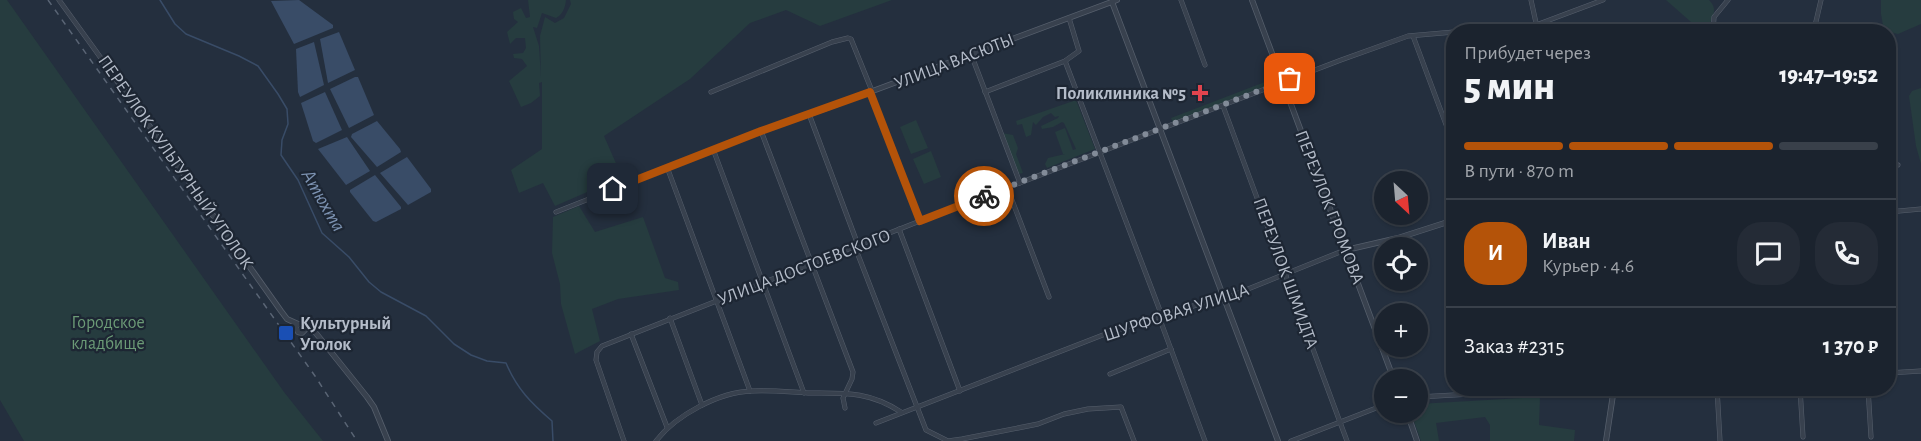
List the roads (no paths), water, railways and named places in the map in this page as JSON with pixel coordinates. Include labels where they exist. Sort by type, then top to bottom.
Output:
[{"type":"street","name":"ПЕРЕУЛОК КУЛЬТУРНЫЙ УГОЛОК","points":[[59,0],[287,319],[301,326],[326,345],[371,402],[388,441]]},
{"type":"street","points":[[1181,0],[1205,65]]},
{"type":"street","name":"ПЕРЕУЛОК ГРОМОВА","points":[[1252,0],[1390,369]]},
{"type":"street","points":[[1531,0],[1536,24]]},
{"type":"street","points":[[1539,24],[1603,0]]},
{"type":"street","points":[[1713,24],[1714,17],[1728,0]]},
{"type":"street","points":[[1815,24],[1821,0]]},
{"type":"street","points":[[1113,1],[1278,441]]},
{"type":"street","name":"УЛИЦА ВАСЮТЫ","points":[[556,212],[713,149],[1113,1]]},
{"type":"street","points":[[985,92],[1065,61],[1079,51],[1069,18]]},
{"type":"street","name":"УЛИЦА ДОСТОЕВСКОГО","points":[[624,441],[596,360],[597,352],[602,346],[1007,187],[1384,44],[1413,36],[1446,33]]},
{"type":"street","points":[[1413,36],[1446,125]]},
{"type":"street","points":[[711,92],[832,42],[851,39],[920,221]]},
{"type":"street","points":[[971,54],[1020,183]]},
{"type":"street","points":[[1065,61],[1206,441]]},
{"type":"street","name":"ПЕРЕУЛОК ШМИДТА","points":[[1223,106],[1347,441]]},
{"type":"street","points":[[808,114],[926,429],[948,441],[1038,424],[1064,414],[1120,407],[1134,441]]},
{"type":"street","points":[[761,131],[853,372],[843,398],[845,408]]},
{"type":"street","points":[[713,149],[804,393]]},
{"type":"street","points":[[667,167],[750,391]]},
{"type":"street","points":[[1007,187],[1049,297]]},
{"type":"street","points":[[1896,211],[1921,209]]},
{"type":"street","name":"ШУРФОВАЯ УЛИЦА","points":[[876,423],[1108,333],[1228,297],[1346,250],[1398,238],[1446,223]]},
{"type":"street","points":[[899,229],[960,390]]},
{"type":"street","points":[[670,318],[702,405]]},
{"type":"street","points":[[631,334],[667,427]]},
{"type":"street","points":[[1110,374],[1171,350]]},
{"type":"street","points":[[1896,373],[1921,371]]},
{"type":"street","points":[[656,441],[667,427],[702,405],[750,391],[845,393],[869,396],[885,401],[901,412]]},
{"type":"street","points":[[1428,396],[1446,394]]},
{"type":"street","points":[[1606,441],[1613,396]]},
{"type":"street","points":[[1717,396],[1720,441]]},
{"type":"street","points":[[1800,396],[1803,436]]},
{"type":"street","points":[[1868,396],[1871,437]]},
{"type":"street","points":[[1291,441],[1374,409]]},
{"type":"street","points":[[1411,423],[1417,441]]},
{"type":"water","points":[[299,0],[333,25],[333,28],[294,44],[271,1]]},
{"type":"water","points":[[339,32],[355,70],[328,83],[320,39]]},
{"type":"water","points":[[314,42],[324,85],[300,97],[296,49]]},
{"type":"water","points":[[358,77],[374,115],[349,128],[330,89]]},
{"type":"water","points":[[325,92],[342,130],[316,143],[313,141],[301,103]]},
{"type":"water","points":[[377,121],[401,152],[377,167],[351,137],[352,134]]},
{"type":"water","points":[[347,137],[370,171],[346,185],[318,149]]},
{"type":"water","points":[[407,157],[431,189],[431,192],[408,205],[380,173]]},
{"type":"water","points":[[375,175],[401,207],[376,222],[350,192]]},
{"type":"waterway","name":"Атюхта","points":[[160,0],[175,24],[186,34],[258,66],[278,94],[287,109],[288,124],[282,140],[281,155],[298,180],[322,233],[349,257],[369,282],[381,292],[426,316],[454,344],[471,355],[487,361],[506,363],[525,395],[552,421],[553,441]]},
{"type":"railway","points":[[48,0],[315,376],[357,441]]},
{"type":"place","name":"Поликлиника №5","points":[[1200,93]]},
{"type":"place","name":"Культурный Уголок","points":[[286,333]]},
{"type":"park label","name":"Городское кладбище","points":[[108,332]]}]
